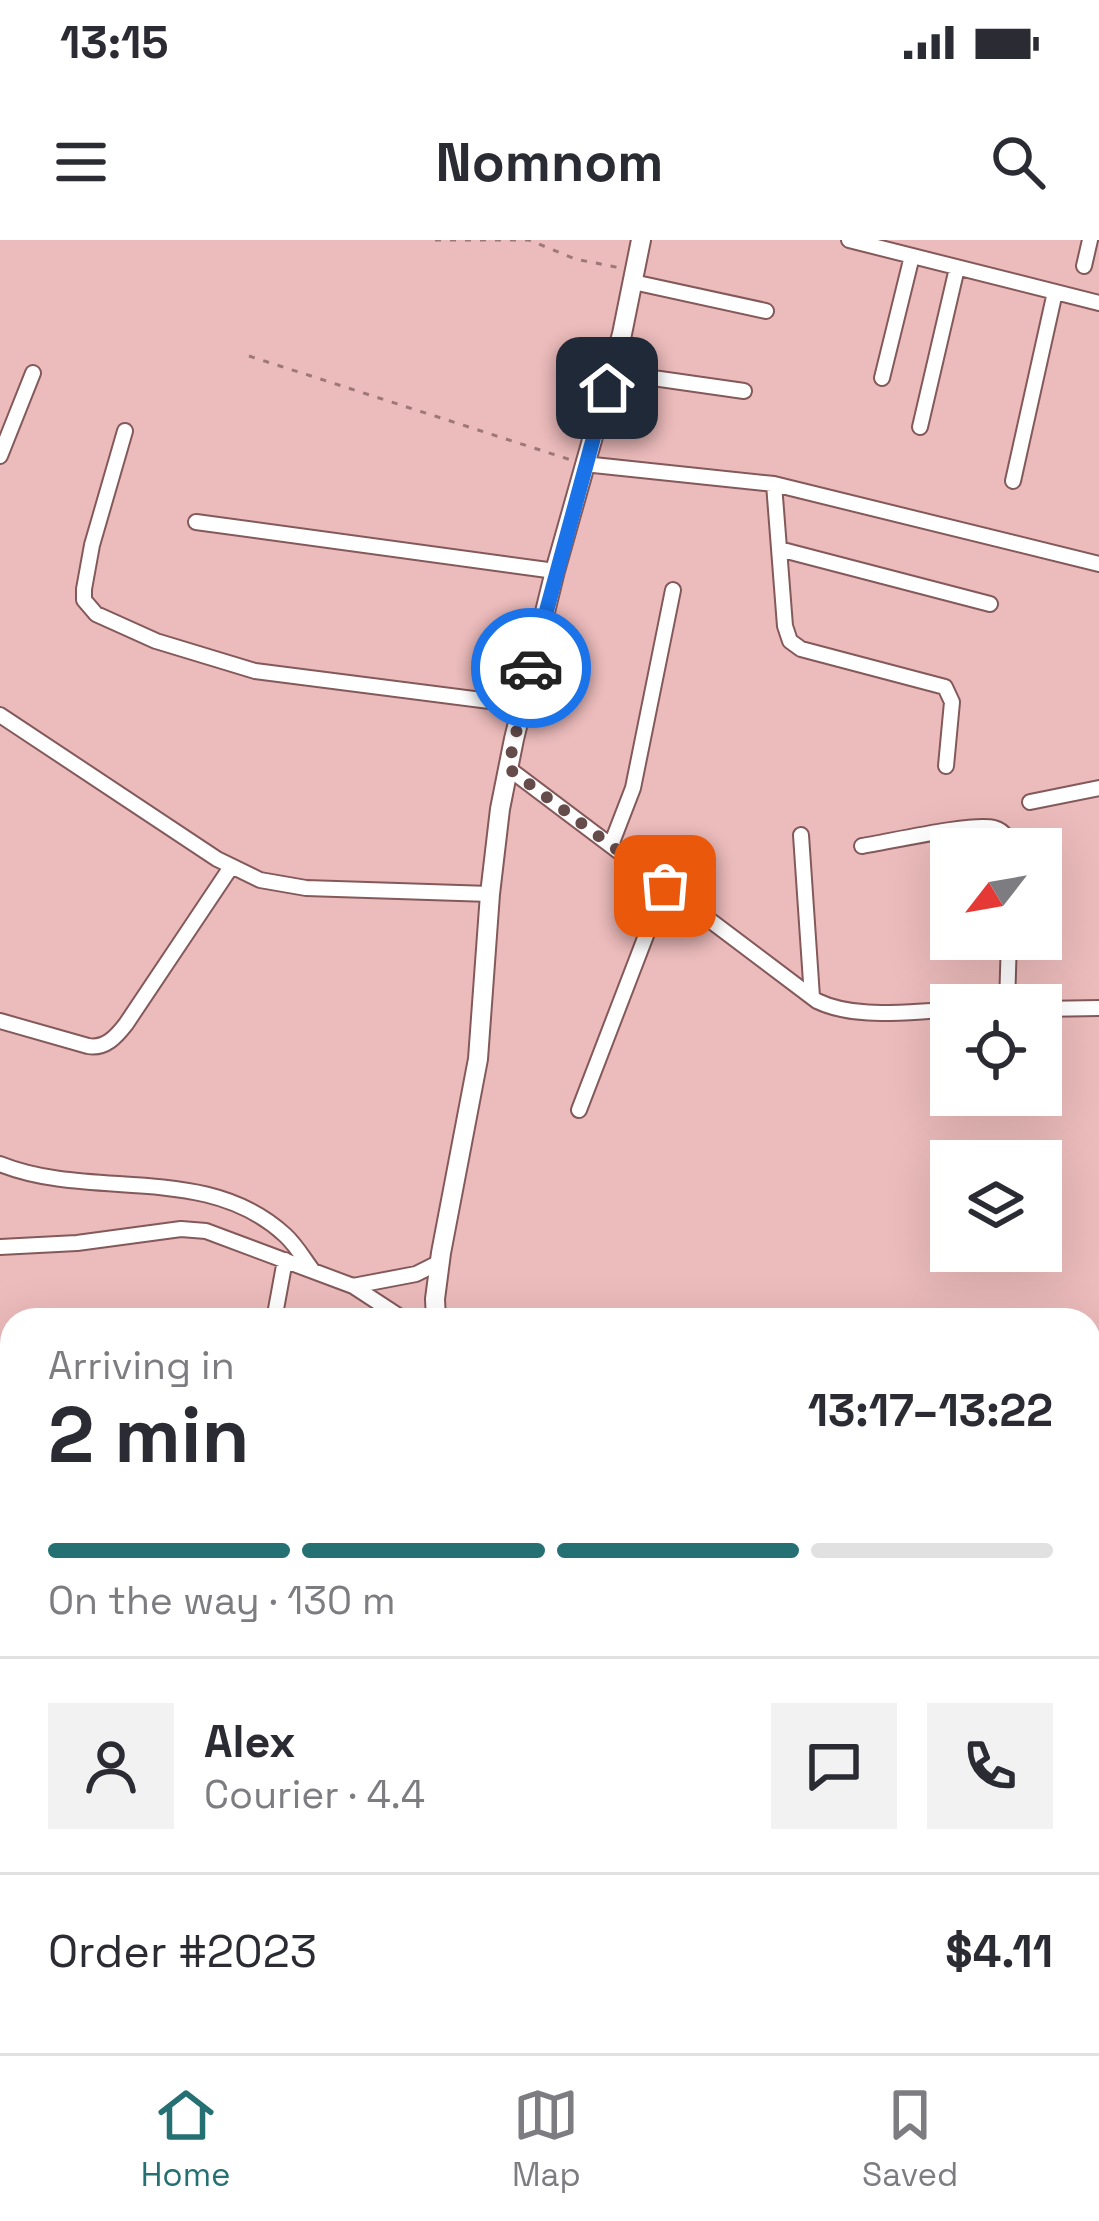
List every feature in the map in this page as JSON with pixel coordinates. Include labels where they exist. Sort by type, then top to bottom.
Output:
[{"type":"street","points":[[435,1308],[478,1059],[490,894],[508,768],[641,240]]},
{"type":"street","points":[[850,240],[1099,302]]},
{"type":"street","points":[[1084,266],[1090,240]]},
{"type":"street","points":[[882,378],[912,256]]},
{"type":"street","points":[[920,427],[957,268]]},
{"type":"street","points":[[634,276],[766,310]]},
{"type":"street","points":[[1012,481],[1055,292]]},
{"type":"street","points":[[611,372],[744,391]]},
{"type":"street","points":[[0,456],[33,373]]},
{"type":"street","points":[[125,431],[84,589],[84,600],[96,614],[156,641],[255,671],[521,705]]},
{"type":"street","points":[[584,464],[774,484],[1099,564]]},
{"type":"street","points":[[774,484],[784,626],[790,641],[801,649],[945,686],[952,702],[946,766]]},
{"type":"street","points":[[196,522],[555,571]]},
{"type":"street","points":[[779,549],[990,604]]},
{"type":"street","points":[[610,845],[633,788],[673,590]]},
{"type":"street","points":[[0,715],[231,867],[277,885],[490,894]]},
{"type":"street","points":[[508,768],[812,997],[830,1007],[857,1012],[930,1010]]},
{"type":"street","points":[[1030,802],[1099,788]]},
{"type":"street","points":[[862,846],[930,834]]},
{"type":"street","points":[[802,835],[812,997]]},
{"type":"street","points":[[0,1021],[88,1046],[111,1041],[231,867]]},
{"type":"street","points":[[579,1110],[665,886]]},
{"type":"street","points":[[1062,1009],[1099,1008]]},
{"type":"street","points":[[0,1164],[40,1178],[193,1191],[232,1201],[285,1235],[314,1271]]},
{"type":"street","points":[[0,1247],[77,1243],[181,1229],[206,1231],[353,1286],[387,1308]]},
{"type":"street","points":[[276,1308],[285,1259]]},
{"type":"street","points":[[353,1286],[416,1274],[440,1262]]},
{"type":"path","points":[[435,240],[529,241],[634,276]]},
{"type":"path","points":[[249,356],[584,464]]},
{"type":"way so far","points":[[531,668],[508,768],[665,886]]},
{"type":"route","points":[[531,668],[607,388]]}]
